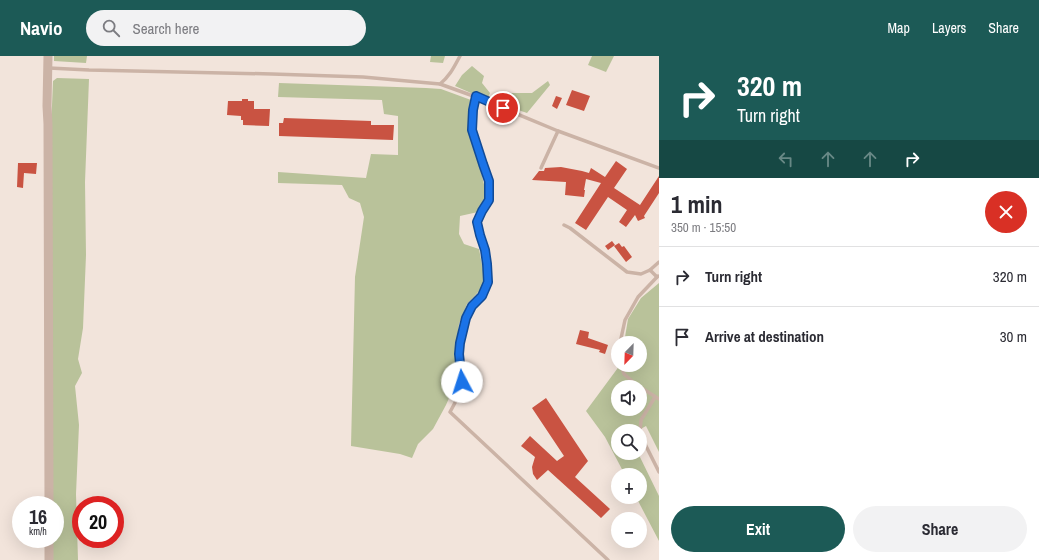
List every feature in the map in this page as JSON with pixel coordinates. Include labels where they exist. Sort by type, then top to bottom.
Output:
[{"type":"street","points":[[48,56],[49,496]]},
{"type":"street","points":[[49,548],[49,560]]},
{"type":"lane","points":[[440,84],[453,70],[460,56]]},
{"type":"lane","points":[[48,68],[364,77],[440,84],[476,96],[558,131],[659,168]]},
{"type":"lane","points":[[476,96],[473,110],[472,130],[489,181],[489,200],[477,222],[485,250],[488,282],[482,296],[472,306],[466,318],[459,354],[462,382],[450,412],[608,560]]},
{"type":"lane","points":[[541,168],[558,131]]},
{"type":"lane","points":[[564,225],[627,272],[641,274],[650,270],[659,262]]},
{"type":"lane","points":[[622,336],[625,320],[638,297],[658,276],[650,270]]},
{"type":"lane","points":[[623,372],[631,380]]},
{"type":"lane","points":[[647,392],[659,399]]},
{"type":"lane","points":[[641,424],[641,420],[654,397]]},
{"type":"lane","points":[[647,447],[659,472]]},
{"type":"green space","points":[[54,56],[87,56],[86,63],[54,61]]},
{"type":"green space","points":[[431,56],[445,56],[443,63],[430,62]]},
{"type":"green space","points":[[592,56],[614,56],[606,72],[588,65]]},
{"type":"green space","points":[[472,66],[484,76],[482,83],[490,93],[487,100],[455,86],[462,75]]},
{"type":"green space","points":[[57,78],[89,79],[85,182],[86,255],[83,328],[78,359],[82,373],[75,386],[79,425],[76,496],[72,496],[72,548],[78,548],[78,560],[52,560],[52,548],[64,548],[64,496],[52,496],[51,130],[53,81]]},
{"type":"green space","points":[[548,81],[550,85],[527,113],[492,100],[502,93],[532,93]]},
{"type":"green space","points":[[279,83],[441,89],[471,100],[468,127],[480,167],[487,200],[478,212],[460,216],[459,234],[464,244],[479,249],[484,275],[483,287],[467,304],[459,324],[455,356],[457,380],[433,429],[418,444],[412,458],[400,454],[351,446],[355,277],[364,217],[360,203],[349,198],[342,185],[278,183],[278,172],[366,178],[371,154],[398,155],[398,116],[384,114],[382,100],[278,97]]},
{"type":"green space","points":[[659,283],[659,452],[647,428],[647,424],[611,424],[611,448],[605,437],[586,411],[615,372],[647,372],[647,336],[625,336],[628,319],[641,298]]},
{"type":"green space","points":[[617,460],[641,460],[645,468],[621,468]]},
{"type":"green space","points":[[647,471],[659,496],[659,541],[647,518],[647,512],[644,512],[640,504],[647,504]]},
{"type":"building","points":[[572,90],[590,96],[584,111],[566,105]]},
{"type":"building","points":[[556,96],[562,98],[557,109],[552,106]]},
{"type":"building","points":[[242,99],[254,101],[254,109],[270,109],[269,126],[243,125],[241,116],[227,115],[228,101],[242,101]]},
{"type":"building","points":[[284,118],[371,121],[371,125],[394,125],[393,140],[279,136],[279,123],[283,123]]},
{"type":"building","points":[[616,161],[627,169],[614,188],[640,205],[659,176],[659,193],[644,216],[645,218],[638,221],[635,215],[626,227],[619,222],[627,210],[608,197],[586,230],[575,223],[601,183],[586,179],[584,197],[565,195],[566,182],[532,180],[539,171],[544,171],[545,168],[561,167],[589,173],[591,168],[605,177]]},
{"type":"building","points":[[18,163],[37,163],[36,174],[24,173],[23,188],[17,187]]},
{"type":"building","points":[[612,241],[615,245],[608,250],[605,246]]},
{"type":"building","points":[[619,243],[622,247],[624,246],[632,257],[626,262],[614,246]]},
{"type":"building","points":[[580,330],[589,332],[588,338],[608,345],[605,354],[599,352],[600,350],[576,344]]},
{"type":"building","points":[[546,398],[588,461],[575,477],[610,509],[601,518],[548,470],[537,480],[533,474],[532,467],[535,457],[521,446],[530,436],[557,461],[564,456],[532,408]]},
{"type":"route","points":[[462,382],[459,354],[466,318],[472,306],[482,296],[488,282],[485,250],[477,222],[489,200],[489,181],[472,130],[473,110],[476,96],[503,108]]}]
